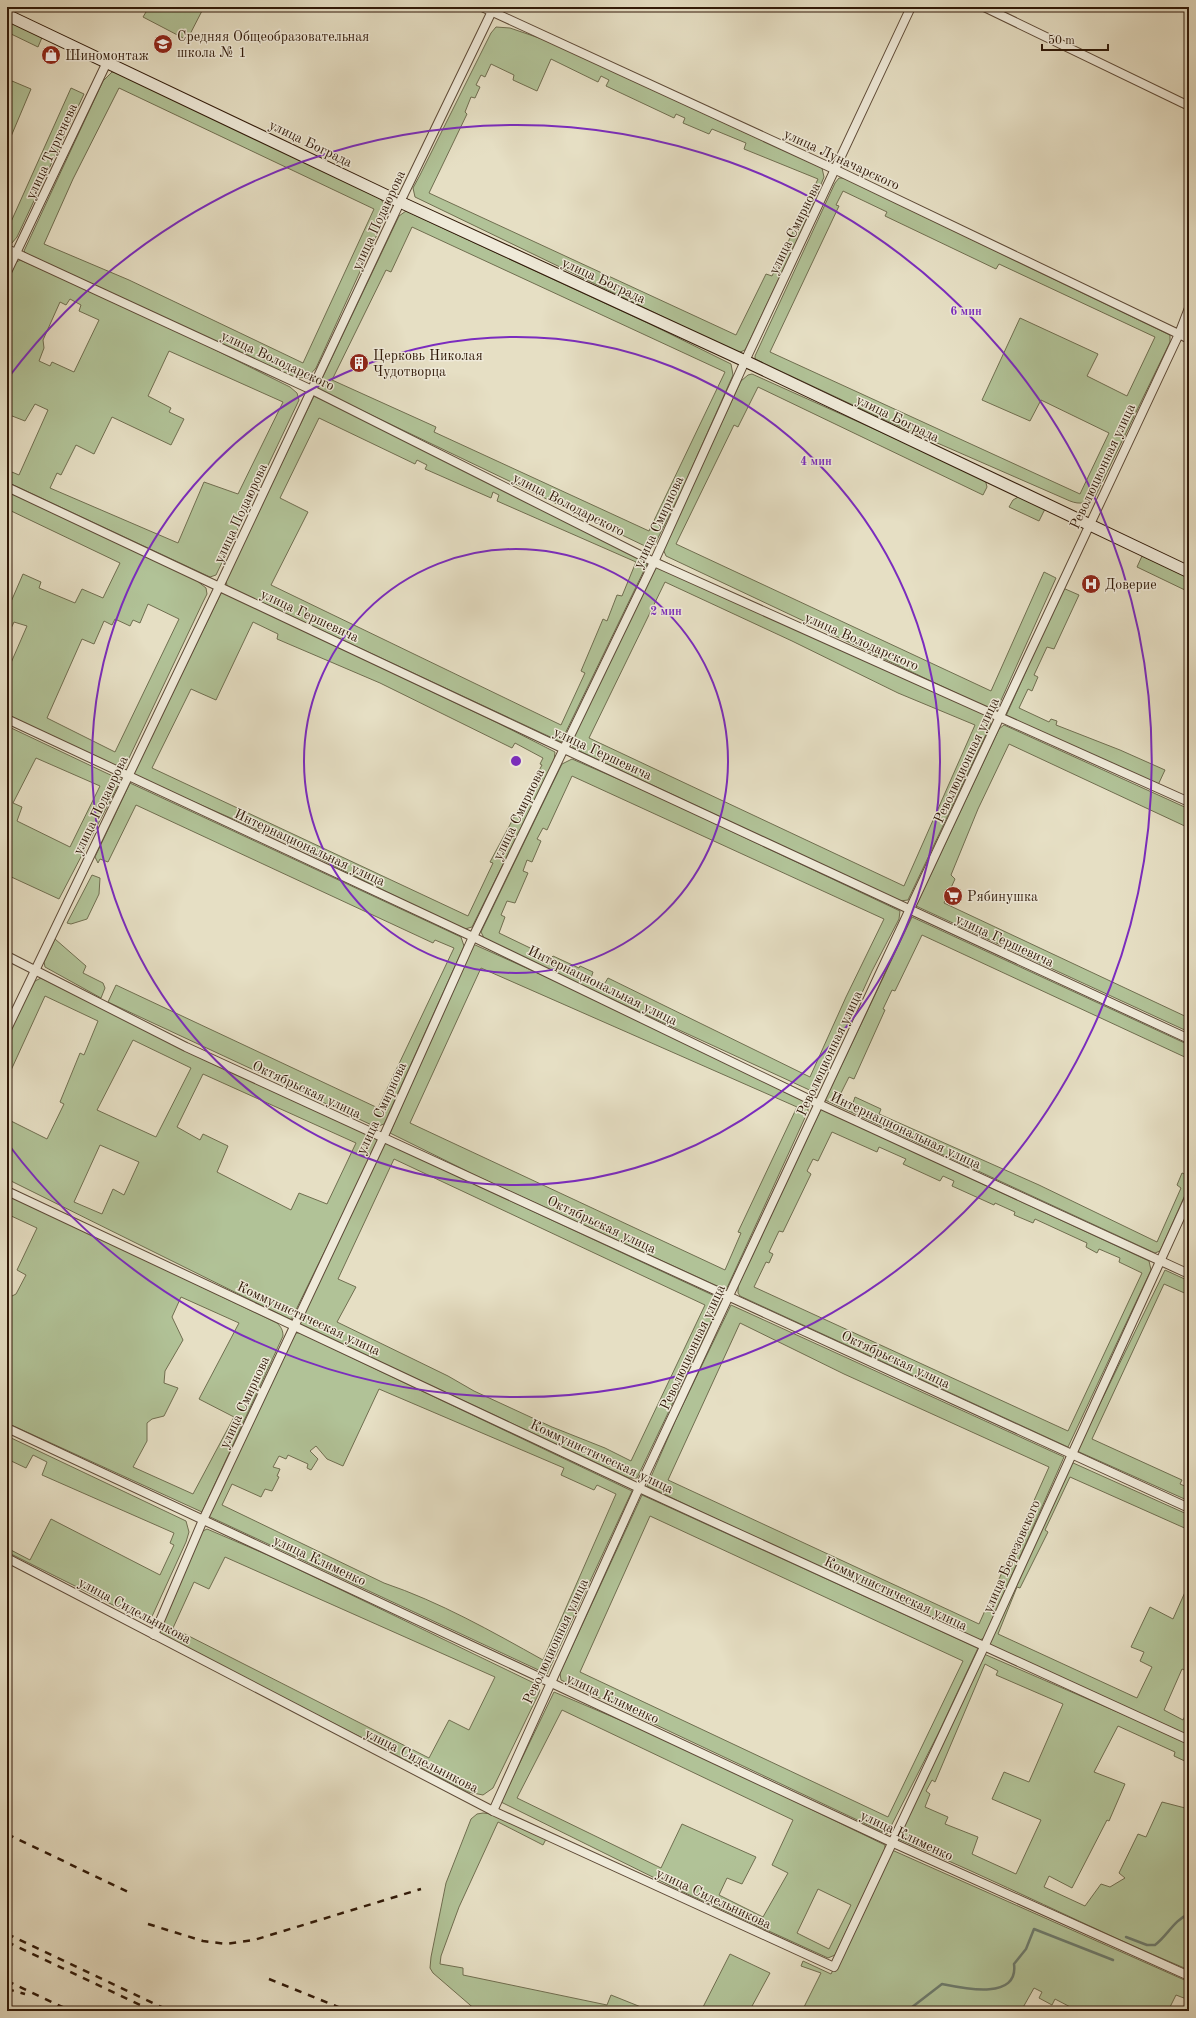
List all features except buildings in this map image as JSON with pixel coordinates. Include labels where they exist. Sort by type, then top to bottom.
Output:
[{"type":"street","name":"улица Луначарского","points":[[482,7],[493,9],[836,170],[1189,339]]},
{"type":"street","name":"улица Смирнова","points":[[154,1635],[203,1520],[383,1138],[473,937],[654,562],[745,361],[836,170],[911,7]]},
{"type":"street","points":[[984,7],[1189,106]]},
{"type":"street","name":"улица Подаюрова","points":[[7,1029],[219,587],[400,202],[493,9]]},
{"type":"street","name":"улица Бограда","points":[[7,15],[400,202],[745,361],[1089,526],[1189,572]]},
{"type":"street","name":"улица Тургенева","points":[[7,272],[107,62]]},
{"type":"street","name":"улица Володарского","points":[[7,249],[312,390],[654,562],[1189,802]]},
{"type":"street","name":"Революционная улица","points":[[493,1811],[639,1488],[1001,718],[1179,334],[1189,308]]},
{"type":"street","name":"улица Гершевича","points":[[7,487],[564,749],[1189,1039]]},
{"type":"street","name":"Интернациональная улица","points":[[7,719],[128,777],[473,937],[819,1104],[1189,1274]]},
{"type":"street","name":"Октябрьская улица","points":[[7,956],[186,1047],[1189,1508]]},
{"type":"street","name":"Коммунистическая улица","points":[[7,1191],[639,1488],[1189,1740]]},
{"type":"street","name":"улица Березовского","points":[[834,1967],[891,1842],[984,1647],[1189,1198]]},
{"type":"street","name":"улица Клименко","points":[[7,1428],[891,1842],[1189,1976]]},
{"type":"street","name":"улица Сидельникова","points":[[7,1558],[493,1811],[834,1967]]},
{"type":"green space","points":[[149,7],[204,7],[187,40],[143,17]]},
{"type":"green space","points":[[7,18],[43,35],[38,47],[7,32]]},
{"type":"green space","points":[[496,27],[510,28],[545,40],[822,168],[824,177],[798,239],[745,350],[738,353],[415,197],[413,188],[491,33]],"holes":[[[551,59],[598,82],[601,76],[609,80],[606,86],[674,118],[676,114],[685,118],[683,123],[709,134],[712,129],[746,143],[744,149],[818,179],[772,276],[766,274],[736,335],[429,193],[467,114],[465,112],[471,97],[475,98],[480,87],[476,85],[481,75],[485,77],[491,64],[514,75],[513,80],[537,91]]]},
{"type":"green space","points":[[112,72],[116,72],[379,198],[383,203],[386,210],[384,219],[316,368],[309,375],[300,378],[293,377],[27,254],[24,251],[103,81]],"holes":[[[119,88],[374,209],[303,363],[129,280],[44,244],[73,179]]]},
{"type":"green space","points":[[12,81],[31,89],[7,146],[7,91]]},
{"type":"green space","points":[[71,88],[84,94],[17,237],[12,243],[7,245],[7,223],[10,224]]},
{"type":"green space","points":[[839,178],[844,178],[1170,335],[1170,342],[1095,497],[1083,503],[1070,501],[887,421],[755,359],[755,356],[835,183]],"holes":[[[843,191],[887,212],[885,216],[996,269],[999,264],[1155,337],[1127,396],[1087,376],[1098,354],[1020,318],[982,400],[1030,421],[1041,400],[1109,433],[1080,494],[770,352],[839,206],[836,205]]]},
{"type":"green space","points":[[406,211],[652,325],[731,364],[733,375],[682,490],[654,546],[647,547],[317,389],[399,216]],"holes":[[[412,227],[725,372],[649,531],[434,432],[436,427],[332,380],[386,270],[391,272]]]},
{"type":"green space","points":[[20,260],[131,308],[290,387],[297,393],[299,400],[216,575],[210,577],[7,482],[7,470],[19,475],[48,410],[35,404],[25,421],[7,414],[7,281],[15,263]],"holes":[[[70,299],[81,305],[79,311],[99,320],[74,372],[52,362],[50,366],[39,361],[44,348],[43,340],[60,302],[66,305]],[[169,351],[283,402],[238,494],[204,482],[178,543],[50,488],[57,473],[61,475],[76,445],[94,454],[112,417],[171,445],[184,419],[169,412],[171,408],[148,396]]]},
{"type":"green space","points":[[752,374],[985,479],[987,487],[983,495],[758,387],[738,427],[734,425],[676,544],[991,691],[1044,572],[1056,578],[998,707],[991,709],[986,707],[666,556],[663,549],[741,381],[748,375]]},
{"type":"green space","points":[[314,396],[643,553],[649,560],[561,742],[227,586],[226,579]],"holes":[[[319,418],[415,464],[417,460],[427,465],[425,469],[491,498],[493,492],[499,495],[497,501],[636,562],[622,596],[617,595],[607,621],[603,619],[581,671],[585,673],[561,725],[271,585],[308,512],[280,498]]]},
{"type":"green space","points":[[7,490],[196,580],[206,588],[207,594],[126,763],[116,767],[7,715],[7,672],[27,626],[14,622],[7,637],[7,611],[23,574],[41,582],[39,588],[75,603],[82,589],[103,598],[120,563],[7,509]],"holes":[[[148,604],[179,619],[115,752],[47,718],[82,639],[94,644],[104,621],[112,625],[115,619],[130,626],[133,620],[140,623]]]},
{"type":"green space","points":[[1020,496],[1045,509],[1039,521],[1009,507],[1013,500]]},
{"type":"green space","points":[[1142,556],[1189,577],[1189,592],[1137,567]]},
{"type":"green space","points":[[661,560],[985,715],[990,720],[991,724],[908,900],[900,901],[573,748],[572,739],[658,561]],"holes":[[[665,582],[792,641],[898,693],[975,725],[904,886],[589,738]]]},
{"type":"green space","points":[[1063,588],[1079,595],[1054,649],[1047,647],[1034,675],[1038,677],[1032,691],[1028,689],[1019,708],[1049,722],[1051,719],[1057,721],[1056,725],[1120,750],[1165,770],[1158,785],[1006,716]]},
{"type":"green space","points":[[221,593],[224,593],[496,722],[555,752],[554,761],[472,927],[465,929],[290,844],[133,775]],"holes":[[[253,622],[278,634],[277,639],[380,683],[512,748],[515,743],[543,758],[540,764],[542,765],[490,862],[493,863],[468,916],[152,768],[191,689],[216,700]]]},
{"type":"green space","points":[[1004,725],[1189,809],[1189,828],[1009,744],[978,809],[951,875],[955,879],[944,903],[1189,1018],[1189,1032],[916,906],[999,729]]},
{"type":"green space","points":[[7,726],[121,780],[59,899],[7,875]],"holes":[[[36,758],[100,786],[70,847],[17,821],[22,807],[13,803]]]},
{"type":"green space","points":[[572,759],[657,796],[900,911],[899,919],[872,971],[816,1093],[577,983],[484,938],[481,932],[562,764]],"holes":[[[572,776],[884,919],[846,997],[810,1077],[608,978],[605,983],[591,978],[593,972],[580,966],[579,968],[553,956],[551,958],[499,933],[505,917],[501,915],[507,901],[515,903],[528,873],[523,871],[527,860],[532,862],[541,841],[537,839],[543,828],[547,830]]]},
{"type":"green space","points":[[130,783],[461,937],[464,946],[384,1124],[376,1127],[108,1002],[116,985],[378,1108],[454,948],[435,940],[433,943],[136,805],[108,862],[100,859],[98,863],[95,857]]},
{"type":"green space","points":[[92,875],[100,878],[99,894],[87,919],[71,924],[67,923]]},
{"type":"green space","points":[[912,917],[1189,1045],[1189,1059],[922,935],[895,991],[892,990],[883,1009],[885,1010],[854,1079],[849,1077],[839,1097],[853,1103],[855,1097],[881,1109],[879,1114],[1039,1185],[1157,1242],[1181,1188],[1177,1185],[1182,1173],[1187,1175],[1189,1170],[1189,1186],[1160,1251],[1155,1253],[825,1100]]},
{"type":"green space","points":[[55,939],[86,966],[83,973],[103,983],[105,988],[101,998],[45,967],[44,962]]},
{"type":"green space","points":[[473,944],[707,1049],[808,1101],[808,1111],[726,1290],[483,1179],[390,1133]],"holes":[[[481,968],[797,1107],[738,1232],[741,1233],[725,1270],[410,1123]]]},
{"type":"green space","points":[[41,978],[209,1062],[379,1140],[291,1320],[7,1179],[7,1119],[47,1139],[64,1104],[60,1102],[80,1053],[84,1055],[98,1021],[45,996],[7,1079],[7,1036],[35,981]],"holes":[[[133,1040],[191,1068],[156,1137],[97,1110]],[[203,1074],[356,1143],[327,1204],[299,1193],[291,1210],[217,1172],[228,1146],[203,1134],[200,1140],[177,1127]],[[100,1145],[139,1162],[124,1195],[113,1189],[102,1214],[74,1202]]]},
{"type":"green space","points":[[821,1109],[1149,1261],[1151,1270],[1068,1447],[740,1296],[738,1293],[738,1286]],"holes":[[[832,1132],[877,1152],[879,1147],[906,1159],[903,1164],[940,1181],[943,1176],[954,1181],[952,1186],[994,1205],[995,1203],[1015,1212],[1014,1215],[1033,1223],[1035,1219],[1087,1243],[1086,1247],[1097,1253],[1099,1249],[1120,1258],[1119,1262],[1142,1273],[1068,1431],[754,1287],[766,1262],[769,1263],[773,1254],[769,1252],[779,1231],[783,1232],[811,1174],[807,1171],[813,1159],[818,1161]]]},
{"type":"green space","points":[[384,1142],[719,1298],[721,1302],[637,1478],[629,1478],[297,1323]],"holes":[[[394,1159],[705,1305],[631,1461],[605,1448],[552,1427],[474,1391],[448,1376],[337,1322],[356,1287],[338,1279]]]},
{"type":"green space","points":[[7,1194],[277,1323],[281,1327],[283,1336],[202,1512],[7,1423],[7,1304],[10,1297],[16,1294],[26,1275],[17,1270],[37,1228],[7,1214]],"holes":[[[181,1297],[239,1323],[199,1399],[234,1417],[193,1494],[133,1467],[147,1441],[147,1423],[152,1419],[164,1416],[178,1388],[164,1383],[165,1371],[183,1340],[172,1317]]]},
{"type":"green space","points":[[1165,1270],[1189,1281],[1189,1295],[1164,1284],[1092,1439],[1182,1480],[1180,1484],[1189,1488],[1189,1501],[1077,1451]]},
{"type":"green space","points":[[731,1305],[1064,1457],[984,1638],[980,1640],[769,1544],[647,1486],[677,1417]],"holes":[[[740,1323],[844,1374],[1049,1467],[979,1624],[668,1480]]]},
{"type":"green space","points":[[300,1333],[632,1491],[547,1674],[208,1516],[292,1334]],"holes":[[[379,1389],[564,1468],[561,1475],[594,1490],[597,1485],[616,1494],[543,1660],[445,1608],[384,1583],[222,1505],[232,1484],[261,1497],[265,1489],[272,1491],[279,1477],[277,1476],[280,1469],[273,1467],[279,1456],[286,1459],[288,1455],[308,1464],[307,1468],[311,1470],[318,1459],[310,1451],[316,1446],[327,1459],[343,1466]]]},
{"type":"green space","points":[[7,1436],[186,1521],[189,1532],[186,1542],[149,1623],[7,1552],[7,1548],[30,1560],[51,1519],[160,1575],[174,1545],[170,1543],[174,1533],[42,1475],[47,1462],[33,1455],[26,1468],[7,1459]]},
{"type":"green space","points":[[1071,1462],[1189,1515],[1189,1530],[1070,1477],[1045,1530],[1048,1532],[1020,1588],[1017,1587],[998,1634],[1137,1698],[1152,1667],[1140,1661],[1144,1652],[1131,1647],[1150,1607],[1173,1619],[1186,1590],[1189,1592],[1189,1672],[1182,1669],[1164,1710],[1183,1720],[1189,1708],[1189,1741],[988,1645]]},
{"type":"green space","points":[[642,1495],[978,1648],[938,1734],[887,1834],[561,1680],[560,1673]],"holes":[[[650,1516],[963,1661],[888,1817],[580,1672]]]},
{"type":"green space","points":[[207,1529],[277,1559],[536,1684],[540,1690],[538,1695],[493,1788],[483,1795],[468,1792],[157,1633],[201,1532]],"holes":[[[225,1557],[495,1677],[469,1730],[449,1720],[429,1758],[173,1628],[194,1582],[209,1589]]]},
{"type":"green space","points":[[984,1654],[1189,1743],[1189,1763],[1174,1756],[1175,1752],[1118,1726],[1094,1772],[1125,1784],[1109,1821],[1107,1820],[1072,1888],[1049,1876],[1044,1887],[1085,1906],[1101,1884],[1110,1887],[1125,1878],[1119,1873],[1138,1834],[1146,1837],[1162,1802],[1189,1809],[1189,1970],[971,1871],[898,1839]],"holes":[[[985,1664],[998,1671],[996,1675],[1063,1704],[1029,1782],[1004,1772],[992,1799],[1041,1820],[1016,1874],[972,1854],[978,1837],[945,1824],[948,1817],[925,1807],[930,1794],[926,1791],[932,1780],[935,1782]]]},
{"type":"green space","points":[[554,1692],[674,1743],[885,1845],[885,1849],[835,1955],[828,1958],[681,1891],[501,1802]],"holes":[[[562,1710],[793,1820],[772,1865],[788,1873],[763,1917],[719,1895],[727,1878],[742,1884],[756,1857],[682,1824],[661,1868],[517,1798]],[[818,1889],[851,1905],[829,1949],[797,1933]]]},
{"type":"green space","points":[[477,1814],[493,1814],[546,1839],[543,1845],[498,1822],[459,1907],[441,1956],[440,1964],[463,1968],[463,1975],[607,2005],[611,1995],[651,2011],[477,2011],[433,1973],[430,1968],[431,1957],[446,1883],[471,1819]]},
{"type":"green space","points":[[892,1850],[1189,1982],[1189,2000],[1176,1995],[1168,2011],[1078,2011],[1055,1999],[1052,2005],[1039,1998],[1042,1992],[1034,1988],[1021,2011],[802,2011],[821,1973],[801,1966],[803,1961],[831,1974]]},
{"type":"green space","points":[[730,1954],[770,1973],[751,2008],[753,2011],[701,2011]]},
{"type":"waterway","points":[[1126,1937],[1147,1945],[1155,1945],[1179,1920],[1189,1914]]},
{"type":"waterway","points":[[907,2011],[942,1984],[962,1988],[987,1989],[999,1988],[1008,1983],[1013,1976],[1014,1964],[1026,1949],[1034,1929],[1113,1960]]},
{"type":"railway","points":[[7,1834],[128,1892]]},
{"type":"railway","points":[[148,1924],[203,1941],[226,1944],[254,1940],[421,1889]]},
{"type":"railway","points":[[7,1934],[170,2011]]},
{"type":"railway","points":[[7,1942],[153,2011]]},
{"type":"railway","points":[[269,1979],[348,2011]]},
{"type":"railway","points":[[7,1981],[71,2011]]},
{"type":"railway","points":[[7,1989],[25,1994]]},
{"type":"place","name":"Средняя Общеобразовательная школа № 1","points":[[163,44]]},
{"type":"place","name":"Шиномонтаж","points":[[51,55]]},
{"type":"place","name":"Церковь Николая Чудотворца","points":[[359,363]]},
{"type":"place","name":"Доверие","points":[[1091,584]]},
{"type":"place","name":"Рябинушка","points":[[953,896]]}]
